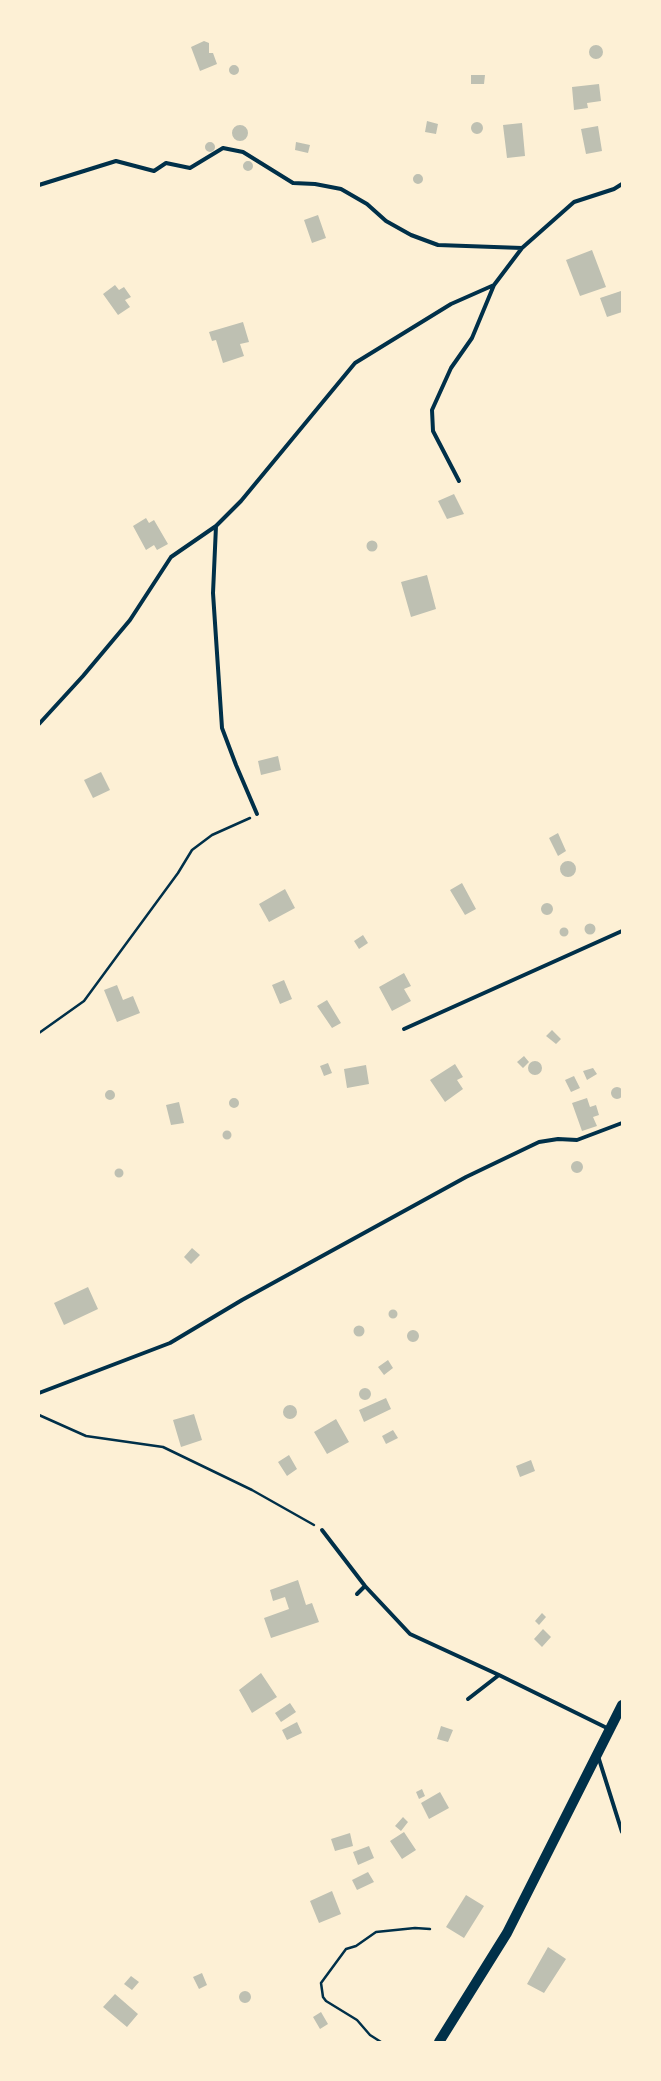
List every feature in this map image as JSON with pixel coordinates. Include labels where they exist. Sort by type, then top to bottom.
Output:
[{"type":"main road","points":[[439,2042],[507,1933],[622,1705]]},
{"type":"street","points":[[39,185],[116,161],[154,171],[166,163],[190,168],[223,148],[243,152],[293,183],[315,184],[341,189],[367,204],[386,222],[411,235],[438,245],[522,248]]},
{"type":"street","points":[[459,481],[433,431],[432,410],[452,368],[472,338],[494,285],[522,248],[536,238],[574,202],[614,189],[622,184]]},
{"type":"street","points":[[39,724],[83,676],[130,620],[171,557],[216,526],[242,501],[355,363],[450,304],[494,285]]},
{"type":"street","points":[[216,526],[213,594],[222,728],[257,814]]},
{"type":"street","points":[[404,1029],[622,931]]},
{"type":"street","points":[[39,1393],[170,1344],[242,1300],[459,1180],[539,1142],[558,1139],[577,1140],[622,1123]]},
{"type":"street","points":[[322,1530],[365,1586],[410,1634],[499,1675],[609,1729]]},
{"type":"street","points":[[357,1594],[365,1586]]},
{"type":"street","points":[[468,1699],[499,1675]]},
{"type":"street","points":[[598,1755],[622,1832]]},
{"type":"path","points":[[39,1033],[84,1001],[178,873],[192,850],[212,835],[257,814]]},
{"type":"path","points":[[39,1415],[86,1436],[163,1447],[252,1490],[322,1530]]},
{"type":"path","points":[[381,2042],[370,2035],[357,2020],[326,2001],[323,1997],[321,1983],[346,1949],[356,1946],[376,1932],[415,1928],[430,1929]]},
{"type":"building","points":[[204,41],[209,43],[209,53],[213,53],[217,64],[200,71],[191,47]]},
{"type":"building","points":[[593,45],[599,45],[603,49],[603,55],[599,59],[593,59],[589,55],[589,49]]},
{"type":"building","points":[[232,65],[236,65],[238,66],[238,74],[232,75],[229,72],[229,68]]},
{"type":"building","points":[[471,75],[485,75],[484,84],[471,84]]},
{"type":"building","points":[[599,84],[601,101],[587,103],[588,108],[574,110],[572,87]]},
{"type":"building","points":[[427,121],[438,124],[436,134],[425,132]]},
{"type":"building","points":[[475,122],[479,122],[483,128],[479,134],[475,134],[471,130],[471,126]]},
{"type":"building","points":[[522,123],[525,156],[507,158],[503,125]]},
{"type":"building","points":[[240,125],[246,127],[248,133],[246,139],[240,141],[234,139],[232,133],[234,127]]},
{"type":"building","points":[[598,126],[602,151],[586,154],[581,129]]},
{"type":"building","points":[[208,142],[212,142],[214,143],[214,151],[208,152],[205,149],[205,145]]},
{"type":"building","points":[[296,142],[310,145],[308,153],[295,150]]},
{"type":"building","points":[[246,161],[250,161],[252,162],[252,170],[246,171],[243,168],[243,164]]},
{"type":"building","points":[[416,174],[420,174],[422,175],[422,183],[416,184],[413,181],[413,177]]},
{"type":"building","points":[[318,215],[326,238],[312,243],[304,220]]},
{"type":"building","points":[[592,250],[606,287],[580,296],[566,260]]},
{"type":"building","points":[[115,285],[119,290],[124,287],[131,297],[125,300],[130,307],[118,315],[103,294]]},
{"type":"building","points":[[621,291],[622,312],[607,317],[600,298]]},
{"type":"building","points":[[243,322],[249,342],[240,344],[244,356],[223,363],[216,340],[212,341],[209,332]]},
{"type":"building","points":[[454,494],[464,514],[447,519],[438,501]]},
{"type":"building","points":[[146,518],[149,523],[154,520],[168,544],[157,550],[154,545],[146,550],[133,526]]},
{"type":"building","points":[[370,541],[374,541],[376,542],[376,550],[370,551],[367,548],[367,544]]},
{"type":"building","points":[[427,575],[436,609],[411,617],[401,582]]},
{"type":"building","points":[[278,756],[281,770],[261,775],[258,761]]},
{"type":"building","points":[[101,772],[110,790],[93,798],[84,780]]},
{"type":"building","points":[[558,833],[566,851],[558,856],[549,838]]},
{"type":"building","points":[[565,861],[571,861],[576,866],[574,875],[571,877],[565,877],[560,872],[560,866]]},
{"type":"building","points":[[462,883],[476,909],[465,915],[450,890]]},
{"type":"building","points":[[285,889],[295,908],[269,922],[259,904]]},
{"type":"building","points":[[547,903],[551,905],[553,909],[551,913],[547,915],[543,913],[541,909],[543,905]]},
{"type":"building","points":[[588,924],[592,924],[594,925],[594,933],[588,934],[585,931],[585,927]]},
{"type":"building","points":[[564,927],[569,932],[564,937],[559,932]]},
{"type":"building","points":[[363,935],[368,943],[359,949],[354,941]]},
{"type":"building","points":[[404,973],[411,986],[404,989],[411,1001],[392,1011],[379,987]]},
{"type":"building","points":[[284,980],[292,999],[280,1004],[272,985]]},
{"type":"building","points":[[117,985],[123,1000],[133,996],[140,1013],[117,1022],[104,990]]},
{"type":"building","points":[[327,1000],[341,1023],[332,1028],[317,1006]]},
{"type":"building","points":[[552,1030],[561,1039],[556,1044],[546,1036]]},
{"type":"building","points":[[524,1056],[529,1062],[523,1068],[517,1062]]},
{"type":"building","points":[[532,1061],[538,1061],[542,1065],[542,1071],[538,1075],[532,1075],[528,1071],[528,1065]]},
{"type":"building","points":[[328,1063],[332,1073],[324,1076],[320,1066]]},
{"type":"building","points":[[455,1064],[463,1077],[457,1080],[463,1089],[445,1102],[430,1080]]},
{"type":"building","points":[[366,1065],[369,1084],[347,1088],[344,1069]]},
{"type":"building","points":[[593,1068],[597,1074],[587,1080],[583,1071]]},
{"type":"building","points":[[574,1076],[580,1088],[571,1092],[565,1080]]},
{"type":"building","points":[[615,1087],[619,1087],[623,1093],[619,1099],[615,1099],[611,1095],[611,1091]]},
{"type":"building","points":[[110,1090],[115,1095],[110,1100],[105,1095]]},
{"type":"building","points":[[234,1098],[239,1103],[234,1108],[229,1103]]},
{"type":"building","points":[[587,1098],[590,1107],[596,1105],[599,1115],[593,1117],[597,1126],[582,1131],[572,1103]]},
{"type":"building","points":[[179,1102],[184,1123],[171,1125],[166,1105]]},
{"type":"building","points":[[227,1130],[232,1135],[227,1140],[222,1135]]},
{"type":"building","points":[[575,1161],[579,1161],[583,1167],[579,1173],[575,1173],[571,1169],[571,1165]]},
{"type":"building","points":[[119,1168],[124,1173],[119,1178],[114,1173]]},
{"type":"building","points":[[192,1248],[200,1255],[191,1264],[184,1257]]},
{"type":"building","points":[[88,1287],[98,1309],[64,1325],[54,1303]]},
{"type":"building","points":[[391,1310],[395,1310],[397,1314],[395,1318],[391,1318],[389,1316],[389,1312]]},
{"type":"building","points":[[357,1326],[361,1326],[363,1327],[363,1335],[357,1336],[354,1333],[354,1329]]},
{"type":"building","points":[[413,1330],[417,1332],[419,1336],[417,1340],[413,1342],[409,1340],[407,1336],[409,1332]]},
{"type":"building","points":[[388,1360],[393,1368],[384,1375],[378,1367]]},
{"type":"building","points":[[365,1388],[369,1390],[371,1394],[369,1398],[365,1400],[361,1398],[359,1394],[361,1390]]},
{"type":"building","points":[[386,1398],[391,1409],[364,1422],[359,1410]]},
{"type":"building","points":[[290,1405],[295,1407],[297,1412],[295,1417],[290,1419],[285,1417],[283,1412],[285,1407]]},
{"type":"building","points":[[194,1414],[202,1440],[181,1447],[173,1420]]},
{"type":"building","points":[[336,1419],[349,1442],[327,1454],[314,1432]]},
{"type":"building","points":[[393,1430],[398,1438],[386,1444],[382,1436]]},
{"type":"building","points":[[289,1455],[297,1469],[287,1476],[278,1462]]},
{"type":"building","points":[[531,1460],[535,1471],[520,1477],[516,1466]]},
{"type":"building","points":[[298,1580],[306,1605],[312,1603],[319,1622],[271,1638],[264,1618],[289,1609],[285,1597],[273,1601],[270,1590]]},
{"type":"building","points":[[542,1613],[546,1617],[539,1625],[535,1621]]},
{"type":"building","points":[[543,1629],[551,1637],[542,1647],[534,1639]]},
{"type":"building","points":[[261,1673],[277,1697],[252,1713],[239,1690]]},
{"type":"building","points":[[290,1703],[296,1712],[281,1722],[275,1713]]},
{"type":"building","points":[[297,1722],[302,1733],[287,1740],[282,1730]]},
{"type":"building","points":[[441,1726],[453,1730],[448,1742],[437,1739]]},
{"type":"building","points":[[422,1789],[425,1796],[419,1799],[416,1792]]},
{"type":"building","points":[[440,1792],[449,1808],[429,1819],[421,1803]]},
{"type":"building","points":[[403,1817],[408,1822],[401,1831],[395,1826]]},
{"type":"building","points":[[404,1832],[416,1850],[402,1859],[390,1841]]},
{"type":"building","points":[[350,1833],[353,1846],[335,1851],[331,1839]]},
{"type":"building","points":[[369,1846],[374,1858],[358,1865],[353,1852]]},
{"type":"building","points":[[368,1872],[374,1882],[357,1890],[352,1880]]},
{"type":"building","points":[[332,1891],[341,1914],[319,1923],[310,1901]]},
{"type":"building","points":[[466,1895],[484,1906],[464,1938],[446,1927]]},
{"type":"building","points":[[548,1947],[566,1959],[544,1993],[527,1984]]},
{"type":"building","points":[[202,1973],[207,1985],[199,1989],[193,1977]]},
{"type":"building","points":[[131,1976],[139,1982],[132,1990],[124,1984]]},
{"type":"building","points":[[245,1991],[249,1993],[251,1997],[249,2001],[245,2003],[241,2001],[239,1997],[241,1993]]},
{"type":"building","points":[[115,1994],[138,2014],[127,2027],[103,2007]]},
{"type":"building","points":[[321,2012],[328,2024],[320,2029],[313,2017]]}]
